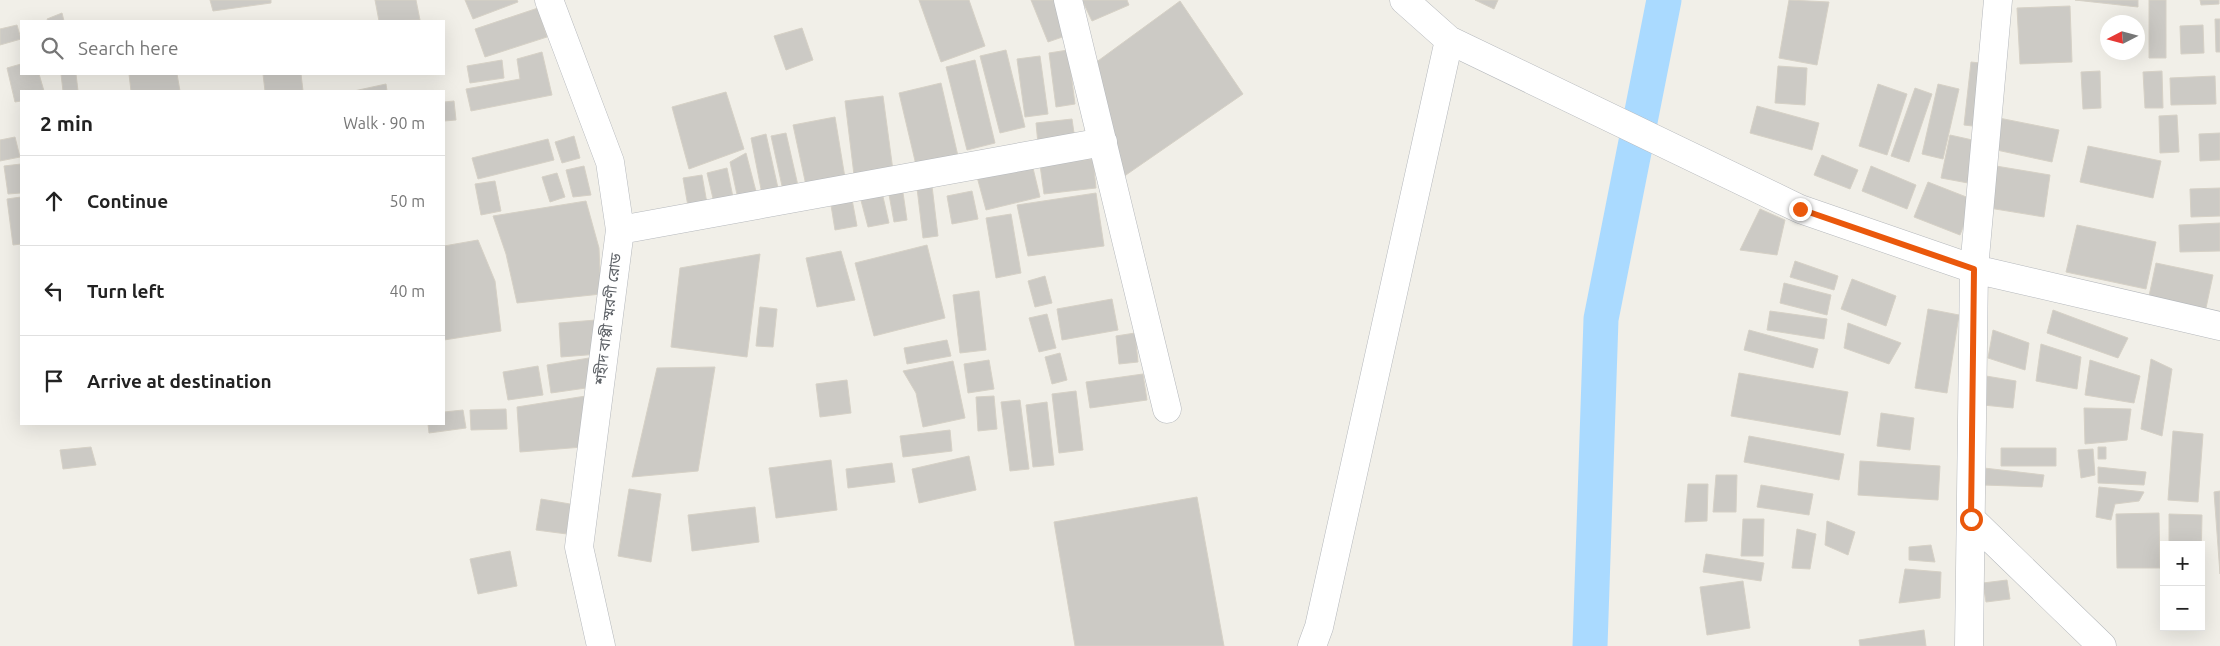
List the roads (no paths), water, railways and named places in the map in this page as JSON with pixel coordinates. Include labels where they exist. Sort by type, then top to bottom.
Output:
[{"type":"street","name":"শহীদ বাপ্পী স্মরণী রোড","points":[[549,0],[610,162],[620,230],[580,547],[601,646]]},
{"type":"street","points":[[1068,0],[1167,409]]},
{"type":"street","points":[[1404,0],[1449,40],[1800,209],[1974,269],[2220,326]]},
{"type":"street","points":[[1969,646],[1974,269],[1998,0]]},
{"type":"street","points":[[1312,646],[1319,627],[1449,40]]},
{"type":"street","points":[[620,230],[1102,142]]},
{"type":"street","points":[[1971,519],[2102,646]]},
{"type":"waterway","points":[[1590,646],[1601,319],[1664,0]]}]
